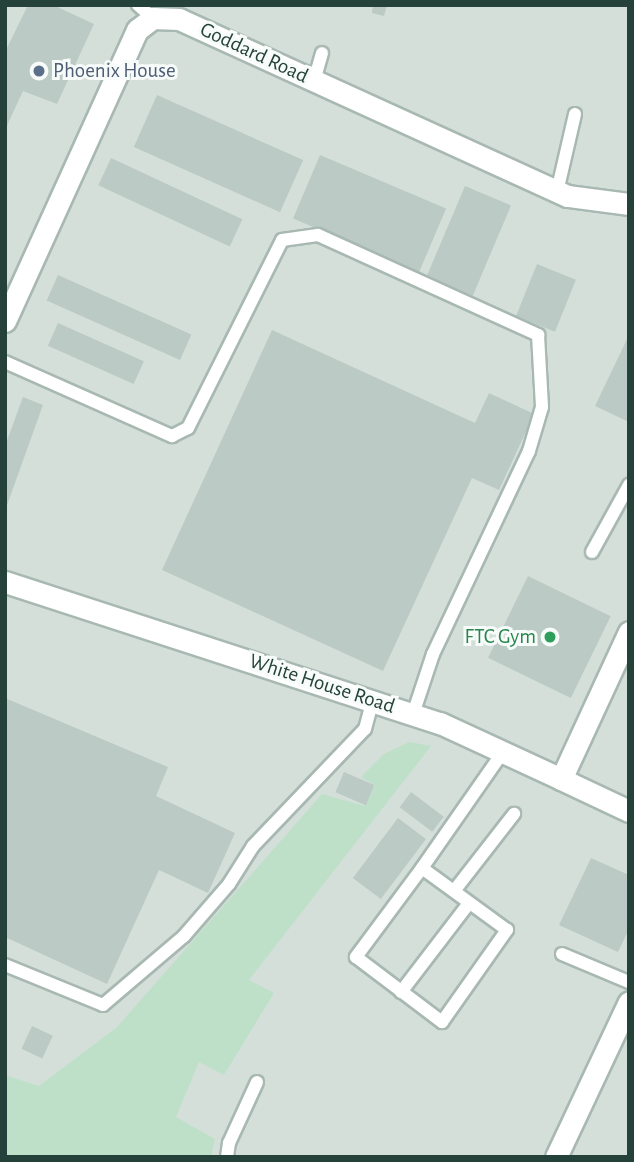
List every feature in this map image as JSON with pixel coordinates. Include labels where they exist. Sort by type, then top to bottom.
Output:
[{"type":"street","name":"Goddard Road","points":[[5,321],[145,12],[179,19],[557,192],[596,203],[629,204]]},
{"type":"street","name":"White House Road","points":[[5,582],[413,714],[503,752],[629,811]]},
{"type":"street","points":[[561,779],[629,632]]},
{"type":"street","points":[[556,1157],[629,1002]]},
{"type":"lane","points":[[314,81],[322,53]]},
{"type":"lane","points":[[557,192],[575,114]]},
{"type":"lane","points":[[5,362],[172,436],[188,428],[282,240],[318,235],[538,335],[542,407],[529,450],[433,654],[413,714]]},
{"type":"lane","points":[[592,552],[629,485]]},
{"type":"lane","points":[[5,965],[103,1005],[184,936],[229,884],[253,846],[365,729],[373,700]]},
{"type":"lane","points":[[422,868],[508,930],[442,1022],[356,957],[503,752]]},
{"type":"lane","points":[[454,891],[514,814]]},
{"type":"lane","points":[[401,992],[469,903]]},
{"type":"lane","points":[[562,954],[629,982]]},
{"type":"lane","points":[[227,1157],[229,1143],[257,1082]]},
{"type":"shaded area","points":[[5,5],[629,5],[629,1157],[5,1157]]},
{"type":"green space","points":[[409,742],[431,746],[249,980],[274,993],[224,1075],[199,1062],[176,1117],[215,1139],[211,1157],[5,1157],[5,1075],[39,1086],[116,1028],[322,794],[365,806],[375,785],[361,777],[384,754]]},
{"type":"building","name":"Phoenix House","points":[[28,5],[53,5],[94,24],[57,104],[23,91],[5,130],[5,52]]},
{"type":"building","points":[[373,5],[387,5],[384,16],[372,13]]},
{"type":"building","points":[[157,95],[303,160],[280,212],[134,147]]},
{"type":"building","points":[[320,155],[446,209],[419,272],[293,219]]},
{"type":"building","points":[[111,158],[242,219],[230,246],[98,185]]},
{"type":"building","points":[[465,186],[511,206],[473,296],[427,276]]},
{"type":"building","points":[[537,264],[576,280],[555,332],[516,316]]},
{"type":"building","points":[[58,275],[191,334],[180,360],[47,301]]},
{"type":"building","points":[[58,323],[144,361],[134,384],[48,346]]},
{"type":"building","points":[[272,330],[475,423],[489,393],[534,414],[499,490],[472,478],[383,671],[162,570]]},
{"type":"building","points":[[629,335],[629,422],[595,406]]},
{"type":"building","points":[[23,397],[43,405],[6,508],[5,446]]},
{"type":"building","name":"FTC Gym","points":[[528,576],[611,616],[571,698],[488,658]]},
{"type":"building","points":[[5,698],[168,767],[156,796],[235,833],[208,893],[159,870],[107,984],[5,937]]},
{"type":"building","points":[[344,772],[374,785],[366,805],[335,792]]},
{"type":"building","points":[[411,792],[444,817],[432,832],[400,807]]},
{"type":"building","points":[[398,818],[426,839],[381,899],[353,878]]},
{"type":"building","points":[[591,858],[629,875],[629,929],[618,952],[559,925]]},
{"type":"building","points":[[32,1026],[53,1036],[42,1058],[21,1049]]},
{"type":"place","name":"Phoenix House","points":[[39,71]]},
{"type":"place","name":"FTC Gym","points":[[550,637]]}]
